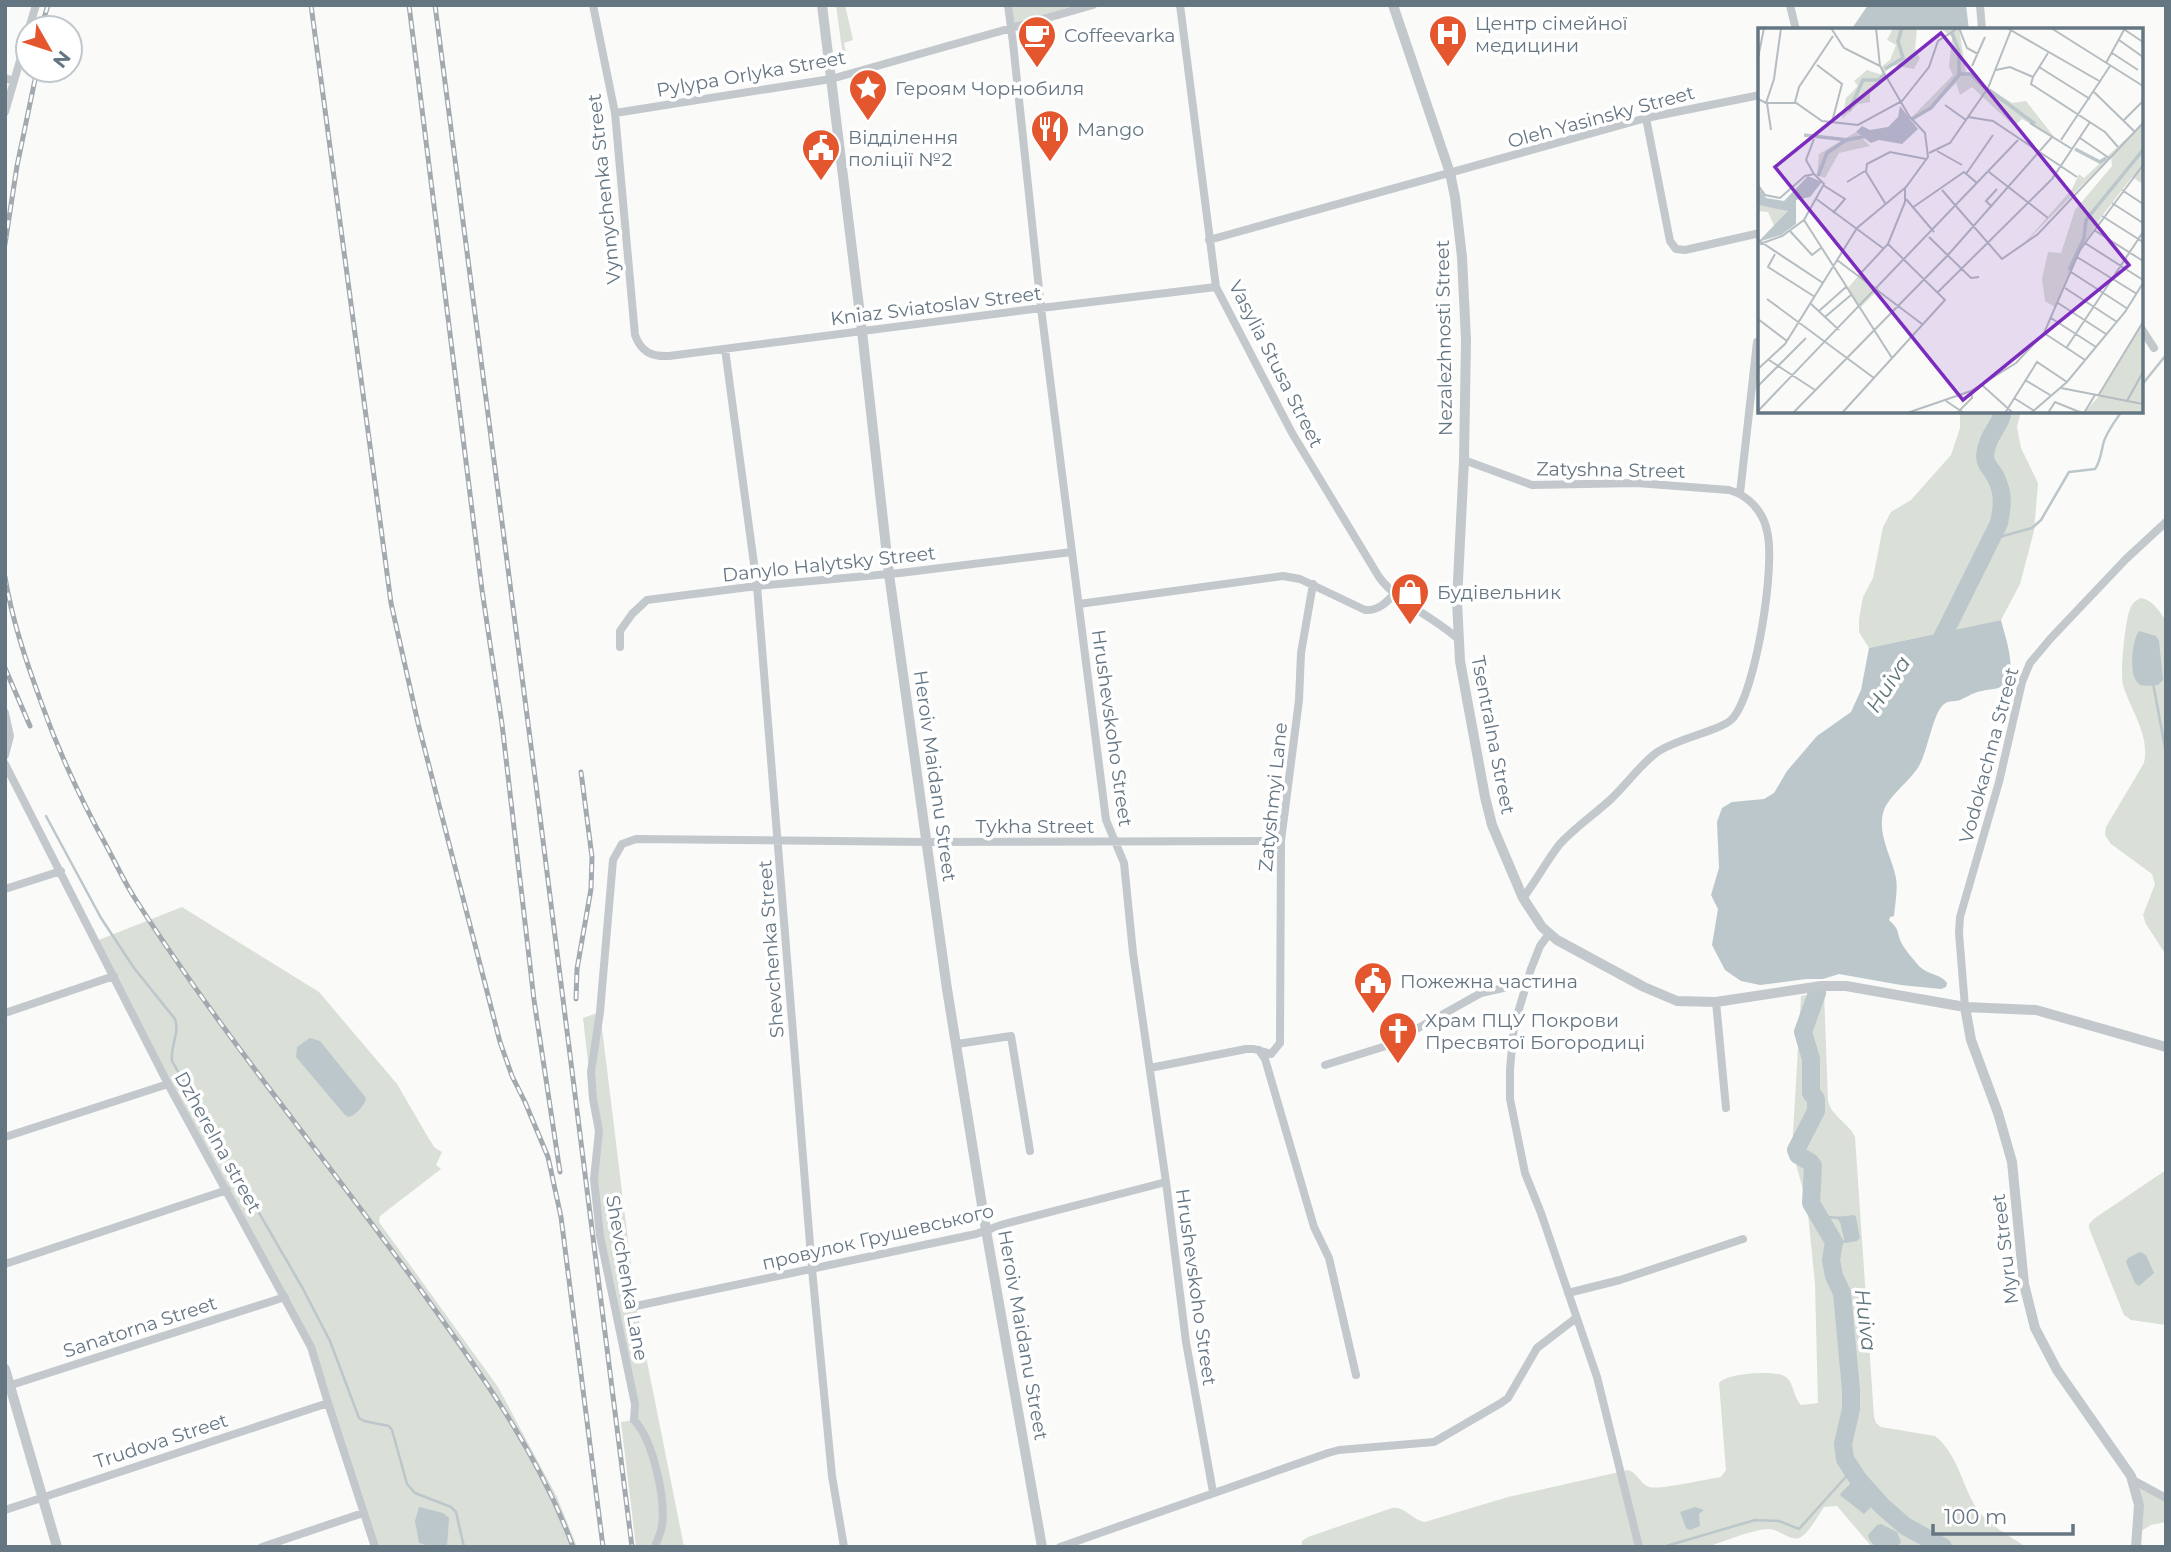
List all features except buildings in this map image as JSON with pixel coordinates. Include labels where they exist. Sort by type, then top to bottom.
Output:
[{"type":"street","name":"Vynnychenka Street","points":[[593,5],[615,113],[635,335],[643,351],[660,356]]},
{"type":"street","name":"Heroiv Maidanu Street","points":[[822,5],[889,574],[947,989],[1042,1547]]},
{"type":"street","name":"Hrushevskoho Street","points":[[1007,5],[1041,308],[1106,820],[1124,863],[1133,953],[1186,1342],[1213,1492]]},
{"type":"street","name":"Pylypa Orlyka Street","points":[[615,113],[831,79],[1093,5]]},
{"type":"street","name":"Vasylia Stusa Street","points":[[1180,5],[1216,287],[1292,433],[1379,577],[1394,594],[1458,639]]},
{"type":"street","name":"Nezalezhnosti Street","points":[[1393,5],[1450,173],[1458,222],[1466,376],[1457,601],[1458,639]]},
{"type":"street","points":[[1790,5],[1796,28]]},
{"type":"street","points":[[1980,5],[1982,28]]},
{"type":"street","points":[[5,112],[10,79]]},
{"type":"street","name":"Oleh Yasinsky Street","points":[[1209,240],[1646,118],[1758,94]]},
{"type":"street","points":[[1646,118],[1670,241],[1676,249],[1685,250],[1758,233]]},
{"type":"street","name":"Kniaz Sviatoslav Street","points":[[660,356],[1216,287]]},
{"type":"street","points":[[2143,331],[2154,348]]},
{"type":"street","points":[[1523,898],[1561,843],[1612,799],[1647,761],[1675,741],[1729,722],[1739,709],[1760,644],[1769,555],[1765,522],[1758,510],[1740,493],[1757,342]]},
{"type":"street","name":"Shevchenka Street","points":[[726,349],[757,586],[813,1269],[832,1476],[844,1547]]},
{"type":"street","name":"Zatyshna Street","points":[[1464,460],[1532,485],[1637,483],[1730,489],[1740,493]]},
{"type":"street","name":"Vodokachna Street","points":[[1965,1007],[1960,917],[1999,782],[2022,682],[2030,663],[2051,638],[2126,559],[2165,524]]},
{"type":"street","name":"Danylo Halytsky Street","points":[[620,647],[620,631],[632,614],[647,600],[1072,552]]},
{"type":"street","points":[[1079,604],[1283,576],[1300,579],[1365,610],[1380,608],[1394,594]]},
{"type":"street","name":"Zatyshmyi Lane","points":[[1259,1050],[1271,1054],[1280,1043],[1281,841],[1299,705],[1301,653],[1312,584]]},
{"type":"street","name":"Tsentralna Street","points":[[1458,639],[1488,813],[1523,898],[1549,934],[1667,998],[1692,1003],[1834,985],[1965,1007],[2036,1010],[2166,1047]]},
{"type":"street","points":[[5,713],[10,736],[5,755]]},
{"type":"street","name":"Dzherelna street","points":[[5,764],[168,1084],[311,1347],[375,1547]]},
{"type":"street","name":"Tykha Street","points":[[622,844],[636,839],[1281,841]]},
{"type":"street","name":"Shevchenka Lane","points":[[622,844],[613,860],[600,1013],[591,1072],[599,1131],[594,1179],[600,1236],[635,1404],[634,1420],[648,1440],[659,1482],[662,1524],[655,1547]]},
{"type":"street","points":[[5,889],[61,871]]},
{"type":"street","points":[[1549,934],[1540,946],[1514,1026],[1510,1099],[1525,1173],[1597,1377],[1639,1547]]},
{"type":"street","points":[[5,1013],[114,976]]},
{"type":"street","points":[[1325,1065],[1386,1046],[1481,993],[1526,983]]},
{"type":"street","points":[[1716,1002],[1726,1108]]},
{"type":"street","name":"Myru Street","points":[[1965,1007],[1971,1040],[2010,1154],[2024,1284],[2035,1328],[2057,1370],[2133,1480],[2139,1505],[2136,1547]]},
{"type":"street","points":[[957,1044],[1012,1036],[1030,1151]]},
{"type":"street","points":[[1150,1068],[1245,1049],[1259,1050],[1265,1059],[1314,1227],[1329,1258],[1356,1375]]},
{"type":"street","points":[[5,1137],[168,1084]]},
{"type":"street","name":"провулок Грушевського","points":[[636,1306],[976,1234],[1166,1182]]},
{"type":"street","points":[[5,1264],[227,1190]]},
{"type":"street","points":[[1568,1293],[1620,1280],[1743,1240]]},
{"type":"street","name":"Sanatorna Street","points":[[8,1386],[285,1297]]},
{"type":"street","points":[[1060,1547],[1328,1453],[1425,1444],[1442,1438],[1508,1398],[1538,1348],[1576,1318]]},
{"type":"street","points":[[5,1369],[57,1547]]},
{"type":"street","name":"Trudova Street","points":[[5,1510],[328,1403]]},
{"type":"street","points":[[2133,1480],[2166,1498]]},
{"type":"street","points":[[262,1547],[363,1513]]},
{"type":"shaded area","points":[[836,5],[845,5],[853,40],[844,43],[847,57],[843,57]]},
{"type":"shaded area","points":[[1008,5],[1093,5],[1011,28]]},
{"type":"shaded area","points":[[1960,413],[2020,413],[2017,427],[2021,448],[2038,483],[2034,531],[2020,584],[2001,620],[1869,648],[1859,632],[1859,619],[1863,597],[1873,578],[1883,527],[1891,512],[1911,500],[1951,455],[1960,428]]},
{"type":"shaded area","points":[[2141,598],[2152,604],[2166,621],[2166,955],[2143,915],[2155,884],[2152,874],[2111,844],[2105,835],[2106,827],[2144,763],[2142,733],[2122,679],[2128,615],[2135,601]]},
{"type":"shaded area","points":[[182,907],[319,992],[397,1084],[429,1139],[435,1148],[442,1152],[436,1165],[441,1169],[380,1216],[379,1222],[498,1387],[557,1497],[577,1547],[377,1547],[311,1347],[96,941]]},
{"type":"shaded area","points":[[1824,992],[1828,1101],[1855,1137],[1876,1423],[1881,1427],[1935,1436],[1949,1452],[1977,1509],[1993,1525],[2026,1547],[1872,1547],[1837,1506],[1824,1507],[1801,1537],[1790,1537],[1764,1529],[1707,1547],[1301,1547],[1302,1541],[1308,1537],[1392,1508],[1401,1509],[1425,1522],[1508,1497],[1628,1470],[1646,1486],[1655,1488],[1721,1477],[1726,1470],[1719,1383],[1731,1377],[1779,1374],[1790,1382],[1801,1405],[1818,1403],[1815,1284],[1807,1204],[1792,1150],[1801,996]]},
{"type":"shaded area","points":[[600,1012],[636,1306],[684,1547],[636,1547],[621,1422],[634,1420],[608,1280],[594,1179],[598,1148],[583,1018]]},
{"type":"shaded area","points":[[2166,1170],[2166,1325],[2131,1320],[2124,1315],[2089,1224]]},
{"type":"shaded area","points":[[2133,1480],[2166,1498],[2166,1522],[2151,1525],[2138,1533]]},
{"type":"water","points":[[1868,5],[1966,5],[1969,28],[1852,28]]},
{"type":"water","points":[[2001,620],[2011,668],[2005,684],[1943,705],[1936,716],[1920,764],[1887,804],[1882,819],[1883,836],[1897,883],[1894,916],[1889,920],[1897,929],[1904,947],[1919,966],[1944,980],[1946,987],[1941,989],[1901,985],[1839,974],[1823,979],[1760,985],[1741,981],[1725,970],[1712,945],[1718,909],[1711,895],[1719,868],[1717,822],[1722,808],[1732,802],[1764,799],[1774,793],[1787,771],[1817,736],[1851,712],[1861,690],[1869,648]]},
{"type":"water","points":[[2139,631],[2156,636],[2159,641],[2163,680],[2158,685],[2141,685],[2134,675],[2133,650]]},
{"type":"water","points":[[310,1038],[320,1041],[366,1098],[362,1107],[352,1116],[345,1115],[296,1057],[297,1047]]},
{"type":"water","points":[[1854,1215],[1860,1238],[1845,1243],[1840,1222],[1836,1217]]},
{"type":"water","points":[[2140,1252],[2146,1255],[2154,1273],[2139,1286],[2126,1262]]},
{"type":"water","points":[[1855,1482],[1872,1506],[1864,1514],[1840,1494]]},
{"type":"water","points":[[419,1507],[443,1513],[449,1518],[447,1547],[419,1543],[415,1521]]},
{"type":"water","points":[[1695,1507],[1704,1510],[1699,1514],[1700,1526],[1690,1530],[1686,1528],[1680,1512]]},
{"type":"water","points":[[1881,1524],[1897,1532],[1901,1542],[1897,1547],[1875,1547],[1869,1539],[1868,1535]]},
{"type":"waterway","points":[[2143,384],[2166,355]]},
{"type":"waterway","name":"Huiva","points":[[1935,652],[1999,523],[2001,491],[1985,456],[1988,442],[2002,413]]},
{"type":"waterway","points":[[1992,539],[2032,528],[2041,520],[2069,472],[2095,469],[2106,437],[2121,413]]},
{"type":"waterway","points":[[2153,683],[2166,753]]},
{"type":"waterway","points":[[46,816],[101,918],[134,968],[175,1019],[172,1061],[240,1180]]},
{"type":"waterway","name":"Huiva","points":[[1817,993],[1803,1032],[1811,1059],[1811,1093],[1816,1099],[1816,1111],[1796,1150],[1798,1155],[1813,1166],[1811,1203],[1834,1242],[1831,1260],[1834,1276],[1842,1293],[1851,1390],[1851,1409],[1843,1444],[1845,1459],[1858,1479],[1882,1506],[1905,1526],[1943,1547]]},
{"type":"waterway","points":[[244,1187],[330,1341],[359,1418],[389,1426],[407,1484],[415,1493],[451,1507],[456,1512],[464,1547]]},
{"type":"waterway","points":[[1824,1221],[1828,1217],[1839,1218]]},
{"type":"waterway","points":[[1835,1246],[1847,1240]]},
{"type":"waterway","points":[[1663,1547],[1755,1520],[1779,1521],[1799,1529],[1852,1470]]},
{"type":"railway","points":[[45,14],[48,5]]},
{"type":"railway","points":[[311,5],[391,603],[418,723],[500,1042],[548,1157],[561,1217],[603,1547]]},
{"type":"railway","points":[[409,5],[482,590],[502,724],[534,1000],[560,1172]]},
{"type":"railway","points":[[435,5],[632,1547]]},
{"type":"railway","points":[[5,244],[17,166],[34,84]]},
{"type":"railway","points":[[5,577],[20,640],[55,740],[88,812],[130,891],[203,998],[387,1243],[487,1384],[543,1479],[573,1547]]},
{"type":"railway","points":[[5,668],[30,726]]},
{"type":"railway","points":[[576,999],[577,969],[591,889],[592,857],[581,772]]},
{"type":"place","name":"Центр сімейної медицини","points":[[1448,68]]},
{"type":"place","name":"Coffeevarka","points":[[1037,69]]},
{"type":"place","name":"Героям Чорнобиля","points":[[868,122]]},
{"type":"place","name":"Mango","points":[[1050,163]]},
{"type":"place","name":"Відділення поліції №2","points":[[821,182]]},
{"type":"place","name":"Будівельник","points":[[1410,626]]},
{"type":"place","name":"Пожежна частина","points":[[1373,1015]]},
{"type":"place","name":"Храм ПЦУ Покрови Пресвятої Богородиці","points":[[1398,1065]]}]
